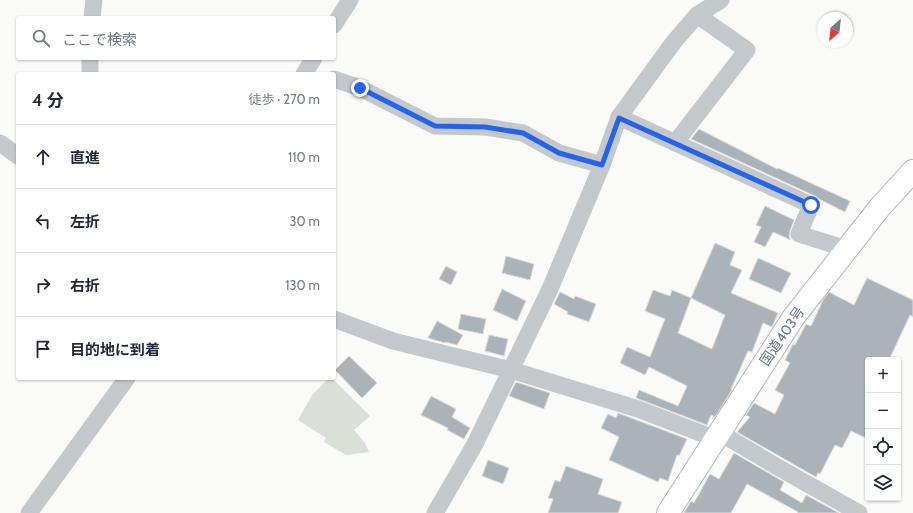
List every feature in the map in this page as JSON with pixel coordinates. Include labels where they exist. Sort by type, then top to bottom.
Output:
[{"type":"highway","name":"国道403号","points":[[668,513],[793,318],[880,207],[913,171]]},
{"type":"street","points":[[92,16],[94,0]]},
{"type":"street","points":[[336,22],[350,0]]},
{"type":"street","points":[[435,513],[475,444],[550,289],[602,165],[619,118],[673,43],[697,14],[721,0]]},
{"type":"street","points":[[675,143],[747,50],[697,14]]},
{"type":"street","points":[[90,60],[90,72]]},
{"type":"street","points":[[336,80],[360,88],[435,126],[485,127],[523,133],[559,153],[602,165]]},
{"type":"street","points":[[619,118],[811,205],[799,234],[847,249]]},
{"type":"street","points":[[0,144],[16,155]]},
{"type":"street","points":[[336,320],[392,342],[511,370],[638,409],[718,436],[781,469],[859,513]]},
{"type":"street","points":[[29,513],[127,380]]},
{"type":"shaded area","points":[[327,380],[334,380],[370,416],[354,430],[365,443],[369,452],[346,455],[324,442],[326,438],[298,420],[312,395]]},
{"type":"building","points":[[699,129],[777,169],[778,168],[850,201],[845,212],[815,196],[691,139]]},
{"type":"building","points":[[765,206],[794,220],[789,236],[791,240],[773,232],[765,247],[754,242],[761,227],[756,225]]},
{"type":"building","points":[[715,243],[735,252],[730,265],[742,270],[731,293],[778,313],[772,327],[763,323],[752,352],[748,351],[731,389],[732,390],[715,417],[711,415],[707,425],[636,398],[639,390],[678,406],[687,386],[649,367],[645,375],[620,363],[627,347],[650,357],[665,319],[645,311],[653,290],[670,296],[672,290],[691,298]],"holes":[[[691,298],[725,315],[712,349],[678,333]]]},
{"type":"building","points":[[506,256],[534,264],[530,280],[502,273]]},
{"type":"building","points":[[758,258],[791,273],[781,293],[749,279]]},
{"type":"building","points":[[446,266],[457,272],[451,285],[439,279]]},
{"type":"building","points":[[867,278],[913,300],[913,317],[910,315],[890,357],[865,357],[865,438],[851,431],[842,448],[835,445],[820,474],[818,473],[816,477],[737,432],[750,417],[746,415],[754,403],[775,414],[784,395],[775,390],[790,363],[785,360],[806,324],[811,326],[823,300],[829,292],[854,305]]},
{"type":"building","points":[[502,289],[526,301],[517,321],[493,310]]},
{"type":"building","points":[[560,292],[574,299],[575,296],[596,304],[589,322],[567,314],[568,312],[554,304]]},
{"type":"building","points":[[461,314],[486,319],[483,334],[458,329]]},
{"type":"building","points":[[437,321],[463,335],[457,345],[428,338]]},
{"type":"building","points":[[489,335],[508,339],[504,356],[485,351]]},
{"type":"building","points":[[349,356],[377,383],[362,398],[336,371],[336,369]]},
{"type":"building","points":[[516,382],[550,393],[544,409],[509,396]]},
{"type":"building","points":[[431,396],[456,409],[452,417],[470,428],[464,439],[447,430],[448,428],[421,415]]},
{"type":"building","points":[[618,413],[687,439],[679,456],[677,455],[668,481],[660,478],[658,482],[609,460],[619,437],[601,428],[608,414],[616,418]]},
{"type":"building","points":[[734,453],[784,482],[780,490],[802,503],[806,495],[839,513],[797,513],[798,512],[747,484],[731,513],[684,513],[691,501],[694,503],[710,474],[719,479]]},
{"type":"building","points":[[488,460],[509,468],[503,484],[482,476]]},
{"type":"building","points":[[566,466],[603,479],[598,494],[622,502],[618,513],[548,513],[553,499],[548,498],[555,480],[560,482]]},
{"type":"route","points":[[360,88],[435,126],[485,127],[523,133],[559,153],[602,165],[619,118],[811,205]]}]
